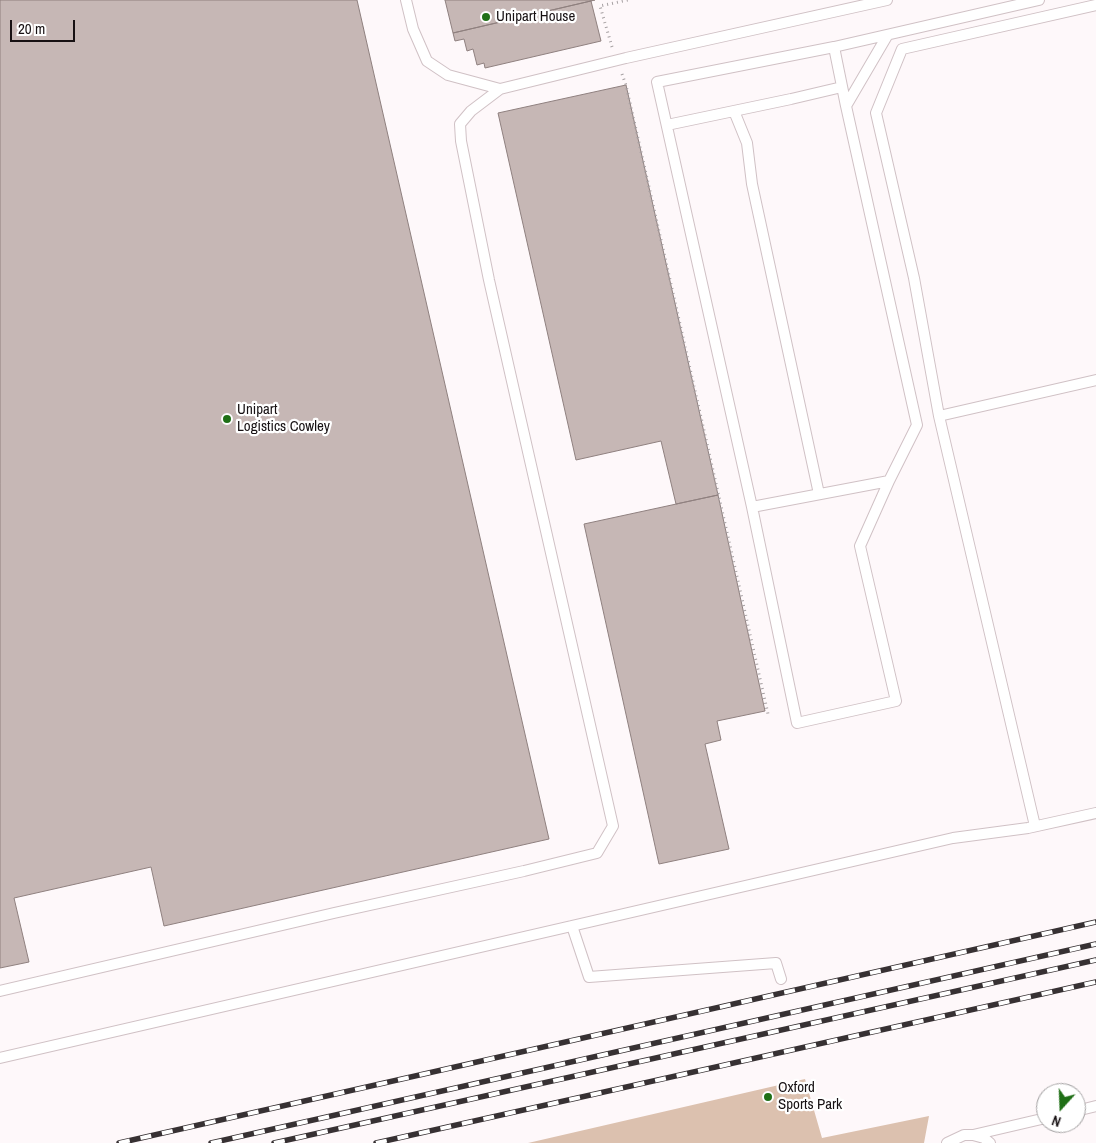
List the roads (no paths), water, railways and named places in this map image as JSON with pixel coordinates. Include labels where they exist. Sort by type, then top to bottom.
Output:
[{"type":"lane","points":[[406,0],[413,29],[428,60],[448,75],[500,89]]},
{"type":"lane","points":[[0,991],[324,915],[524,871],[597,852],[613,826],[489,280],[461,141],[460,124],[471,111],[500,89],[887,0]]},
{"type":"lane","points":[[834,47],[917,425],[860,546],[896,701],[797,723],[752,506],[657,82],[887,36],[1038,0]]},
{"type":"lane","points":[[1035,826],[939,416],[914,278],[876,113],[902,49],[1096,5]]},
{"type":"lane","points":[[846,106],[887,36]]},
{"type":"lane","points":[[667,125],[842,87]]},
{"type":"lane","points":[[734,111],[747,143],[752,184],[819,494]]},
{"type":"lane","points":[[939,416],[1096,380]]},
{"type":"lane","points":[[752,506],[889,481]]},
{"type":"lane","points":[[0,1058],[953,838],[1035,826],[1096,813]]},
{"type":"lane","points":[[572,926],[589,978],[776,963],[781,979]]},
{"type":"lane","points":[[947,1143],[964,1135],[972,1135],[1036,1120]]},
{"type":"lane","points":[[972,1135],[984,1138],[990,1143]]},
{"type":"railway","points":[[119,1143],[1096,922]]},
{"type":"railway","points":[[211,1143],[1096,944]]},
{"type":"railway","points":[[274,1143],[1096,960]]},
{"type":"railway","points":[[376,1143],[1096,982]]},
{"type":"place","name":"Unipart House","points":[[486,17]]},
{"type":"place","name":"Unipart Logistics Cowley","points":[[227,419]]},
{"type":"place","name":"Oxford Sports Park","points":[[768,1097]]}]
